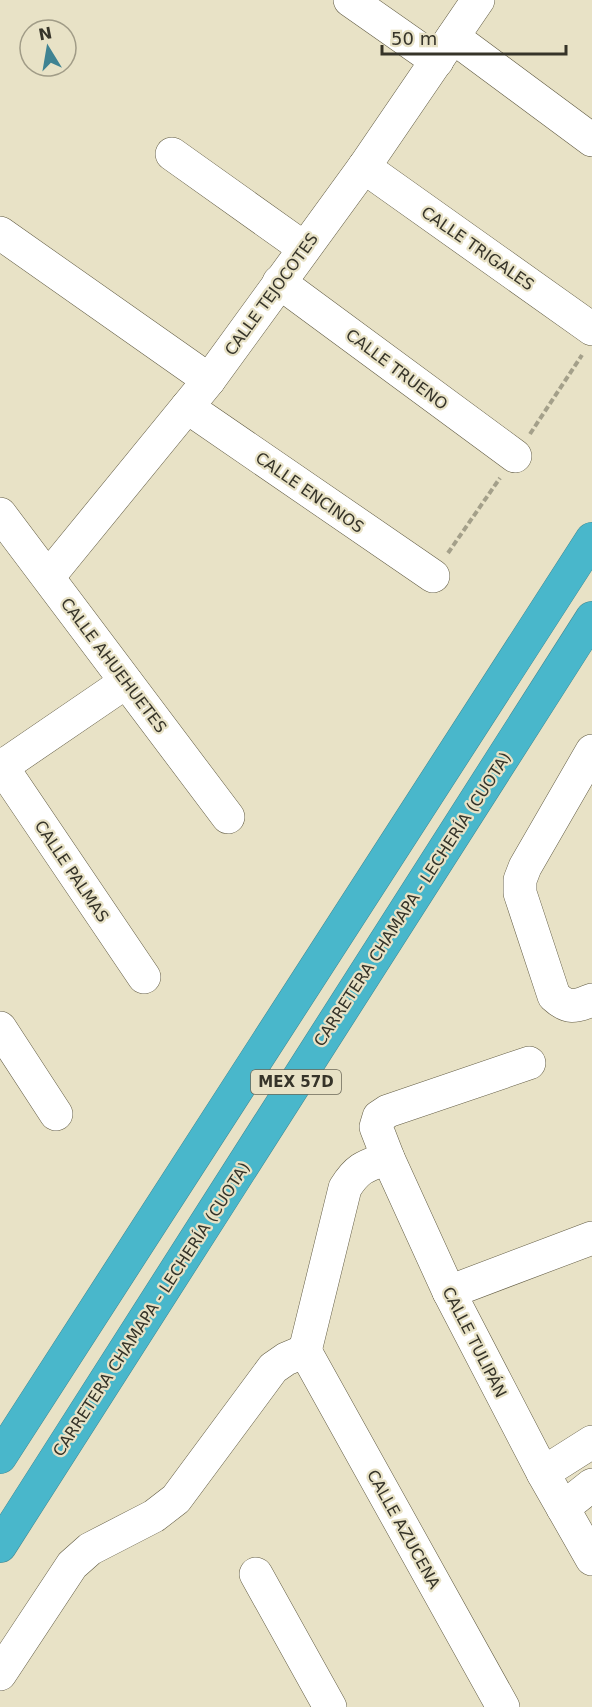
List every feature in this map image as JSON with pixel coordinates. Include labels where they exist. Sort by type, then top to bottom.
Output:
[{"type":"highway","name":"MEX 57D","points":[[0,1457],[592,539]]},
{"type":"highway","name":"CARRETERA CHAMAPA - LECHERÍA (CUOTA)","points":[[0,1546],[592,618]]},
{"type":"street","points":[[350,0],[445,49],[592,140]]},
{"type":"street","name":"CALLE TEJOCOTES","points":[[49,576],[209,380],[364,167],[478,0]]},
{"type":"street","points":[[172,154],[304,248]]},
{"type":"street","name":"CALLE TRIGALES","points":[[364,167],[592,329]]},
{"type":"street","points":[[0,233],[209,380]]},
{"type":"street","name":"CALLE TRUENO","points":[[279,282],[515,456]]},
{"type":"street","name":"CALLE ENCINOS","points":[[187,407],[433,576]]},
{"type":"street","name":"CALLE AHUEHUETES","points":[[0,514],[49,576],[228,817]]},
{"type":"street","points":[[1,767],[126,682]]},
{"type":"street","points":[[577,1002],[554,996],[520,893],[520,880],[525,867],[592,751]]},
{"type":"street","name":"CALLE PALMAS","points":[[1,767],[144,977]]},
{"type":"street","points":[[0,1028],[56,1114]]},
{"type":"street","name":"CALLE TULIPÁN","points":[[529,1063],[388,1111],[379,1117],[376,1127],[449,1292],[543,1473],[592,1559]]},
{"type":"street","points":[[0,1674],[72,1565],[90,1549],[154,1516],[176,1499],[273,1368],[285,1359],[305,1351],[345,1188],[353,1175],[362,1168],[388,1158]]},
{"type":"street","points":[[449,1292],[592,1238]]},
{"type":"street","name":"CALLE AZUCENA","points":[[305,1351],[503,1707]]},
{"type":"street","points":[[543,1473],[592,1442]]},
{"type":"street","points":[[564,1508],[592,1485]]},
{"type":"street","points":[[256,1574],[330,1707]]}]
